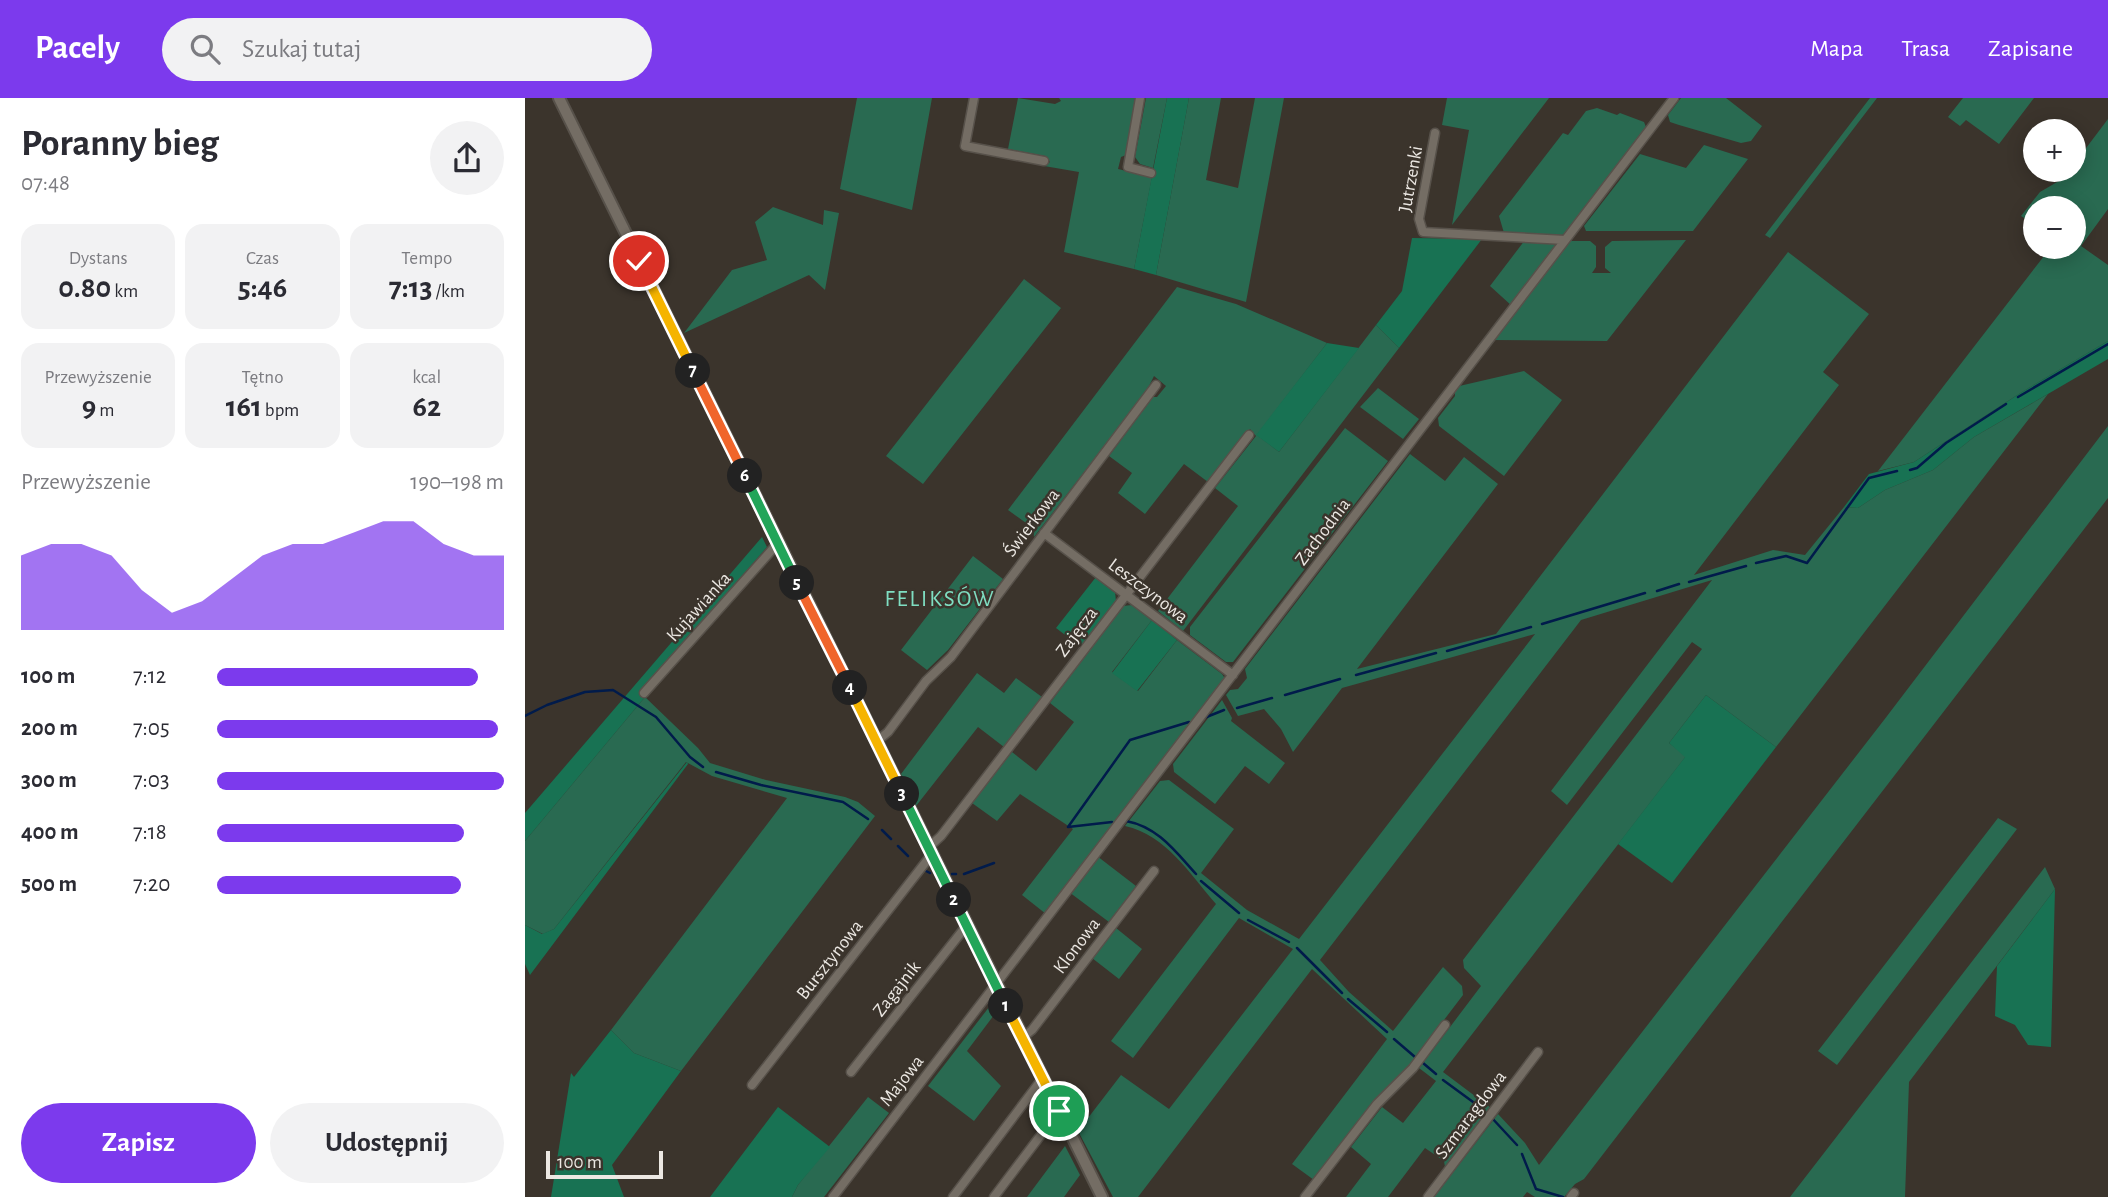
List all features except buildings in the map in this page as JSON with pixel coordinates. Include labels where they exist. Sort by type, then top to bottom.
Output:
[{"type":"main road","points":[[559,98],[1102,1197]]},
{"type":"street","points":[[974,98],[965,146],[1044,160]]},
{"type":"street","points":[[1140,98],[1128,167],[1151,173]]},
{"type":"street","name":"Zachodnia","points":[[996,984],[1674,98]]},
{"type":"street","name":"Jutrzenki","points":[[1435,134],[1419,219],[1420,229],[1431,234],[1565,240]]},
{"type":"street","name":"Świerkowa","points":[[877,741],[888,732],[926,681],[951,657],[1156,385]]},
{"type":"street","name":"Zajęcza","points":[[930,850],[1249,435]]},
{"type":"street","name":"Leszczynowa","points":[[1044,533],[1233,675]]},
{"type":"street","name":"Kujawianka","points":[[644,693],[778,543]]},
{"type":"street","name":"Bursztynowa","points":[[753,1085],[930,850]]},
{"type":"street","name":"Klonowa","points":[[1022,1038],[1032,1030],[1154,871]]},
{"type":"street","name":"Zagajnik","points":[[851,1072],[967,925]]},
{"type":"street","name":"Majowa","points":[[833,1197],[996,984]]},
{"type":"street","points":[[1305,1197],[1377,1104],[1413,1068],[1445,1025]]},
{"type":"street","name":"Szmaragdowa","points":[[1428,1197],[1538,1052]]},
{"type":"street","points":[[953,1197],[1042,1079]]},
{"type":"street","points":[[994,1197],[1059,1111]]},
{"type":"green space","points":[[857,98],[932,98],[912,210],[840,189]]},
{"type":"green space","points":[[1018,98],[1055,104],[1061,101],[1059,98],[1137,98],[1126,155],[1121,157],[1118,169],[1152,177],[1134,269],[1064,252],[1079,172],[1044,166],[1050,162],[1045,156],[1008,149]]},
{"type":"green space","points":[[1146,98],[1167,98],[1153,168],[1140,164],[1135,157]]},
{"type":"green space","points":[[1167,98],[1189,98],[1156,275],[1134,269]]},
{"type":"green space","points":[[1189,98],[1221,98],[1206,180],[1238,188],[1255,98],[1284,98],[1246,302],[1156,275]]},
{"type":"green space","points":[[1447,98],[1549,98],[1452,225],[1469,130],[1442,125]]},
{"type":"green space","points":[[1681,98],[1726,98],[1762,126],[1751,141],[1741,143],[1670,122],[1668,115]]},
{"type":"green space","points":[[1870,98],[1877,98],[1770,238],[1765,235]]},
{"type":"green space","points":[[1963,98],[2034,98],[1999,144],[1966,120],[1960,126],[1948,117]]},
{"type":"green space","points":[[1597,108],[1644,122],[1646,127],[1561,236],[1504,233],[1499,216],[1563,133],[1568,135],[1586,111]]},
{"type":"green space","points":[[2108,119],[2108,209],[2086,239],[2086,196],[2037,196],[2057,182],[2086,182],[2086,148]]},
{"type":"green space","points":[[1704,145],[1748,159],[1693,231],[1586,231],[1584,226],[1640,154],[1686,168]]},
{"type":"green space","points":[[773,207],[823,225],[824,210],[839,213],[825,290],[809,275],[684,333],[732,270],[767,260],[755,222]]},
{"type":"green space","points":[[1412,238],[1482,239],[1399,348],[1376,325],[1402,291]]},
{"type":"green space","points":[[1525,240],[1556,242],[1557,247],[1512,306],[1490,286]]},
{"type":"green space","points":[[1686,240],[1607,341],[1492,340],[1567,241],[1590,241],[1596,246],[1596,267],[1592,273],[1611,273],[1605,268],[1605,247],[1612,241]]},
{"type":"green space","points":[[2086,250],[2108,265],[2108,341],[2022,392],[1914,462],[1878,471],[2042,259],[2086,259]]},
{"type":"green space","points":[[1788,252],[1869,314],[1823,372],[1839,385],[1694,575],[1773,550],[1805,555],[1844,507],[1858,508],[1885,490],[1933,470],[1974,437],[2048,394],[1776,747],[1706,695],[1669,743],[1686,756],[1443,1072],[1491,1108],[1445,1167],[1444,1161],[1425,1148],[1388,1197],[1346,1197],[1371,1164],[1351,1147],[1382,1107],[1403,1123],[1436,1081],[1419,1068],[1481,986],[1464,968],[1463,960],[1702,649],[1692,642],[1567,805],[1551,791],[1712,580],[1581,620],[1320,960],[1349,992],[1393,1031],[1443,967],[1462,986],[1463,995],[1412,1062],[1374,1101],[1314,1180],[1292,1164],[1387,1039],[1312,969],[1138,1197],[1113,1197],[1078,1131],[1121,1075],[1169,1109],[1293,949],[1239,918],[1133,1058],[1111,1041],[1216,904],[1165,847],[1140,831],[1125,826],[1160,781],[1169,780],[1234,829],[1201,873],[1247,910],[1299,939],[1535,634],[1342,688],[1293,752],[1281,729],[1264,709],[1238,716],[1226,695],[1230,690],[1238,689],[1247,678],[1245,669],[1410,454],[1445,481],[1464,457],[1498,484],[1357,669],[1496,634]]},
{"type":"green space","points":[[1024,279],[1061,308],[923,484],[886,456]]},
{"type":"green space","points":[[1177,287],[1236,304],[1327,343],[1257,435],[1279,452],[1376,325],[1399,348],[1183,631],[1158,611],[1238,506],[1215,488],[1256,436],[1250,429],[1208,482],[1184,464],[1145,514],[1118,493],[1132,473],[1109,456],[1153,397],[1157,397],[1166,386],[1154,376],[1146,392],[1034,537],[1033,528],[1008,510]]},
{"type":"green space","points":[[2108,341],[2108,359],[1974,437],[1933,470],[1885,490],[1858,508],[1844,507],[1869,474],[1914,462],[2022,392]]},
{"type":"green space","points":[[1327,343],[1359,348],[1279,452],[1256,435]]},
{"type":"green space","points":[[1524,371],[1562,400],[1504,476],[1439,426],[1438,418],[1455,396],[1455,387]]},
{"type":"green space","points":[[1378,388],[1419,419],[1403,439],[1360,407]]},
{"type":"green space","points":[[2108,426],[2108,498],[1584,1179],[1575,1184],[1564,1197],[1535,1197],[1527,1192],[1523,1197],[1434,1197],[1498,1114],[1525,1143],[1539,1165]]},
{"type":"green space","points":[[1345,428],[1388,461],[1233,662],[1226,662],[1190,635],[1190,627]]},
{"type":"green space","points":[[762,537],[767,547],[641,692],[645,697],[525,841],[525,813]]},
{"type":"green space","points":[[973,556],[1003,579],[948,650],[927,670],[901,650]]},
{"type":"green space","points":[[1096,577],[1115,592],[1116,601],[1081,647],[1056,628]]},
{"type":"green space","points":[[1132,605],[1152,620],[1112,672],[1138,691],[1177,640],[1222,674],[1226,680],[1046,914],[1022,895],[1073,829],[1020,794],[997,821],[972,803],[1012,752],[1036,771],[1074,722],[1050,703],[1123,606]]},
{"type":"green space","points":[[1152,620],[1177,640],[1137,691],[1112,673]]},
{"type":"green space","points":[[977,673],[1004,693],[1016,678],[1042,697],[1004,747],[978,727],[916,806],[901,774]]},
{"type":"green space","points":[[1706,695],[1776,747],[1672,883],[1618,844],[1685,757],[1669,743]]},
{"type":"green space","points":[[645,697],[710,763],[766,780],[845,797],[858,802],[875,816],[681,1071],[634,1053],[611,1030],[787,798],[712,776],[686,762],[554,929],[543,934],[525,925],[525,841]]},
{"type":"green space","points":[[1222,700],[1232,718],[1231,721],[1285,763],[1269,784],[1245,766],[1215,804],[1174,772],[1173,764]]},
{"type":"green space","points":[[687,762],[530,975],[525,964],[525,925],[542,934],[554,929]]},
{"type":"green space","points":[[1998,818],[2017,829],[1837,1065],[1818,1051]]},
{"type":"green space","points":[[1097,856],[1136,886],[1109,922],[1069,892]]},
{"type":"green space","points":[[2045,867],[2055,889],[1909,1082],[1905,1197],[1790,1197]]},
{"type":"green space","points":[[2055,889],[2051,1047],[2028,1045],[2015,1025],[1995,1016],[1997,966]]},
{"type":"green space","points":[[1116,928],[1142,949],[1119,979],[1092,958]]},
{"type":"green space","points":[[993,1002],[997,1011],[967,1051],[1001,1086],[974,1121],[928,1086]]},
{"type":"green space","points":[[611,1030],[634,1053],[681,1071],[612,1165],[624,1197],[551,1197],[571,1073],[574,1077]]},
{"type":"green space","points":[[868,1097],[889,1113],[824,1197],[792,1197],[798,1185]]},
{"type":"green space","points":[[778,1107],[830,1147],[798,1185],[792,1197],[710,1197]]},
{"type":"green space","points":[[1065,1146],[1080,1175],[1064,1197],[1027,1197]]},
{"type":"waterway","points":[[2018,397],[2108,344]]},
{"type":"waterway","points":[[1910,470],[1917,468],[1946,443],[2006,404]]},
{"type":"waterway","points":[[1756,563],[1786,556],[1807,563],[1869,478],[1897,471]]},
{"type":"waterway","points":[[1689,582],[1746,566]]},
{"type":"waterway","points":[[1657,591],[1679,584]]},
{"type":"waterway","points":[[1542,624],[1645,593]]},
{"type":"waterway","points":[[1447,651],[1531,627]]},
{"type":"waterway","points":[[1356,675],[1436,653]]},
{"type":"waterway","points":[[1285,695],[1340,679]]},
{"type":"waterway","points":[[525,716],[585,692],[613,690],[656,717],[690,757],[703,767]]},
{"type":"waterway","points":[[1237,708],[1272,698]]},
{"type":"waterway","points":[[1204,718],[1224,710]]},
{"type":"waterway","points":[[1068,827],[1130,740],[1189,722]]},
{"type":"waterway","points":[[716,772],[761,785],[843,802],[868,819]]},
{"type":"waterway","points":[[1126,821],[1157,834],[1196,874]]},
{"type":"waterway","points":[[1068,827],[1112,822]]},
{"type":"waterway","points":[[882,830],[891,839]]},
{"type":"waterway","points":[[898,846],[908,856]]},
{"type":"waterway","points":[[964,874],[994,863]]},
{"type":"waterway","points":[[926,871],[930,873]]},
{"type":"waterway","points":[[1201,881],[1239,913]]},
{"type":"waterway","points":[[1248,920],[1289,942]]},
{"type":"waterway","points":[[1297,948],[1342,993]]},
{"type":"waterway","points":[[1348,999],[1387,1032]]},
{"type":"waterway","points":[[1394,1039],[1415,1057]]},
{"type":"waterway","points":[[1423,1063],[1436,1074]]},
{"type":"waterway","points":[[1443,1080],[1484,1110]]},
{"type":"waterway","points":[[1491,1117],[1517,1145]]},
{"type":"waterway","points":[[1522,1154],[1536,1189],[1563,1197]]},
{"type":"district","name":"FELIKSÓW","points":[[940,599]]},
{"type":"route","points":[[639,261],[1059,1111]]}]
